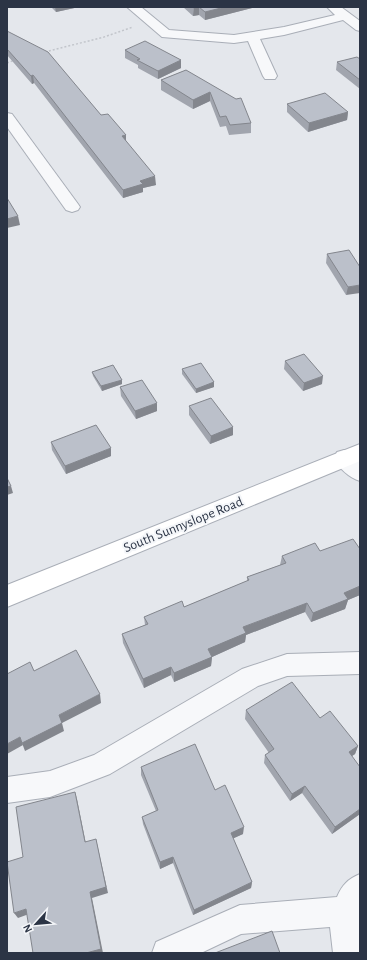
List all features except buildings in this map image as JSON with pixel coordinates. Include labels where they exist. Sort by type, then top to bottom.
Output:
[{"type":"street","points":[[132,7],[166,34],[234,39],[284,32],[345,16]]},
{"type":"street","points":[[333,7],[360,27]]},
{"type":"street","points":[[253,36],[270,76]]},
{"type":"street","points":[[7,117],[72,207]]},
{"type":"street","name":"South Sunnyslope Road","points":[[7,596],[355,461]]},
{"type":"street","points":[[7,790],[50,784],[101,765],[251,677],[287,664],[360,662]]},
{"type":"street","points":[[167,953],[240,920],[353,900],[344,934],[348,953]]},
{"type":"path","points":[[42,53],[104,37],[150,21]]},
{"type":"path","points":[[7,63],[19,59]]}]
